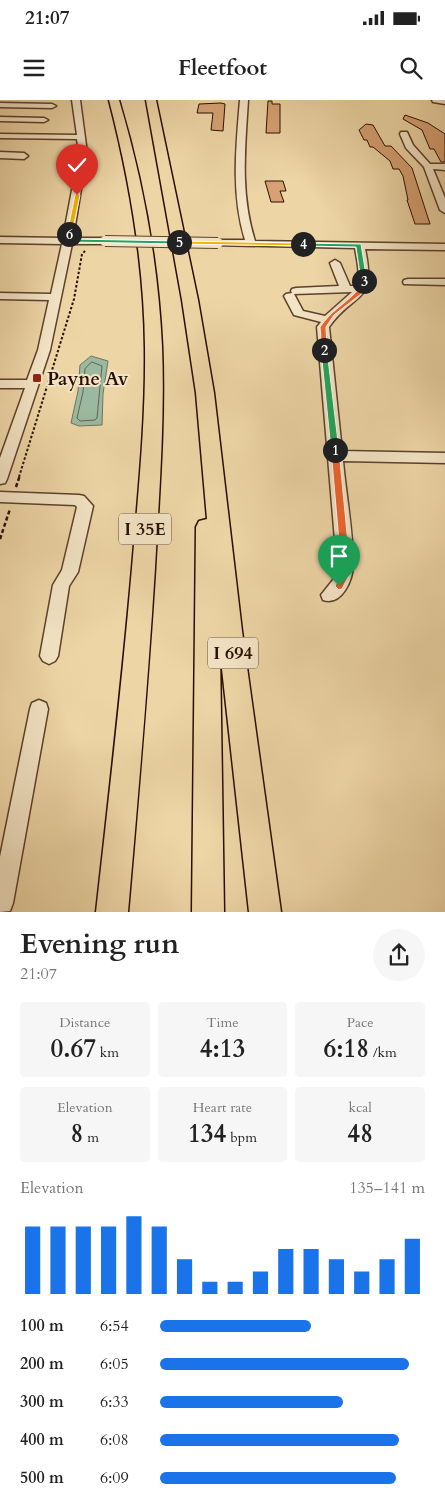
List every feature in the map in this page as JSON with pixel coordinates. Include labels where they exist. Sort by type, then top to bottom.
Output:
[{"type":"highway","points":[[114,100],[128,147]]},
{"type":"highway","points":[[151,100],[190,300],[205,393],[208,912]]},
{"type":"highway","name":"I 35E","points":[[112,912],[139,626],[153,379],[152,318],[140,214],[128,147],[130,118]]},
{"type":"highway","name":"I 694","points":[[205,393],[230,631],[266,912]]},
{"type":"highway","points":[[241,715],[280,912]]},
{"type":"street","points":[[0,479],[44,350],[68,240],[82,167],[82,137],[76,100]]},
{"type":"street","points":[[244,100],[240,196],[241,212],[251,244]]},
{"type":"street","points":[[436,100],[445,102]]},
{"type":"street","points":[[1,121],[14,103]]},
{"type":"street","points":[[0,105],[14,103],[52,106]]},
{"type":"street","points":[[1,121],[44,120]]},
{"type":"street","points":[[404,134],[409,146],[428,166],[445,210]]},
{"type":"street","points":[[0,136],[82,137]]},
{"type":"street","points":[[0,155],[24,156]]},
{"type":"street","points":[[428,166],[445,167]]},
{"type":"street","points":[[0,240],[445,247]]},
{"type":"street","points":[[329,595],[339,586],[344,577],[346,564],[323,327],[326,320],[361,289],[364,276],[359,245]]},
{"type":"street","points":[[335,263],[346,289]]},
{"type":"street","points":[[408,282],[445,282]]},
{"type":"street","points":[[326,320],[298,313],[293,294],[361,289]]},
{"type":"street","points":[[0,296],[55,297]]},
{"type":"street","points":[[0,384],[32,384]]},
{"type":"street","points":[[336,456],[445,458]]},
{"type":"street","points":[[7,497],[79,500],[85,506],[70,572],[62,585],[49,656]]},
{"type":"street","points":[[0,903],[2,903],[40,709]]},
{"type":"path","points":[[0,539],[7,497],[74,299],[82,254],[88,248]]},
{"type":"water","points":[[91,356],[108,361],[103,394],[102,425],[79,426],[71,423],[78,391],[80,365]]},
{"type":"building","points":[[268,101],[272,101],[272,104],[280,104],[280,133],[266,133]]},
{"type":"building","points":[[199,104],[225,104],[223,131],[211,130],[213,113],[197,113]]},
{"type":"building","points":[[405,115],[428,123],[445,134],[445,162],[441,162],[434,149],[430,149],[422,130],[403,119]]},
{"type":"building","points":[[366,124],[373,125],[385,146],[391,146],[412,168],[430,224],[415,224],[407,200],[403,176],[399,169],[393,169],[390,161],[373,147],[370,147],[367,140],[364,140],[359,130]]},
{"type":"building","points":[[265,181],[283,181],[286,191],[280,191],[284,202],[271,202]]},
{"type":"place","name":"Payne Av","points":[[37,378]]},
{"type":"route","points":[[77,195],[68,240],[359,245],[364,283],[359,292],[326,320],[323,327],[346,564],[344,577],[339,586]]}]
